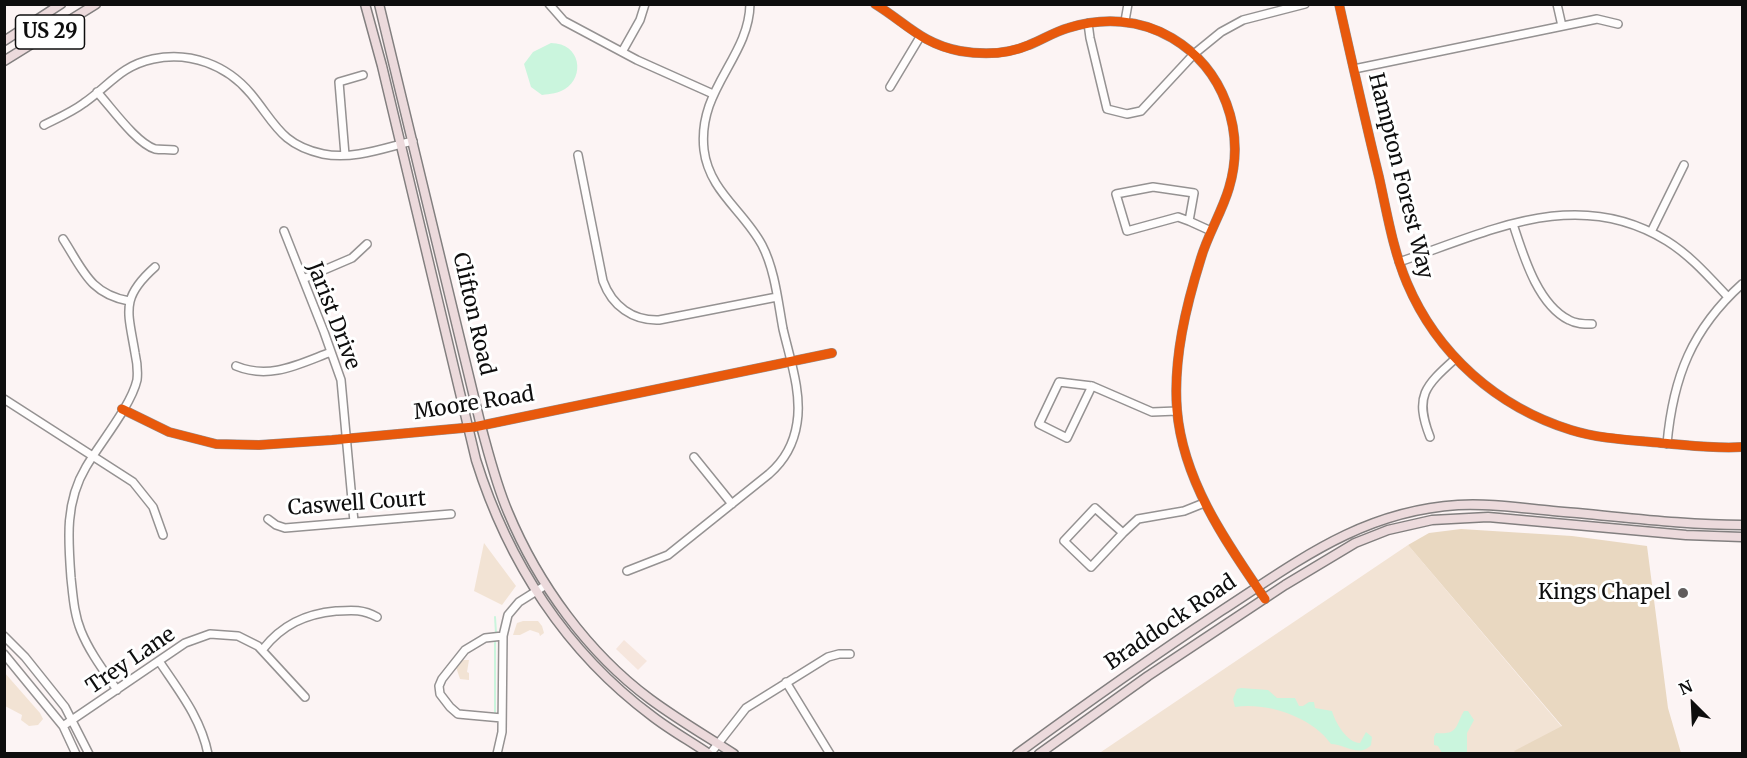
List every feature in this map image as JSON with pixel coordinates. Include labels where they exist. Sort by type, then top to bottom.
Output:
[{"type":"main road","name":"US 29","points":[[4,41],[60,4]]},
{"type":"main road","name":"US 29","points":[[4,61],[96,4]]},
{"type":"main road","name":"Clifton Road","points":[[365,4],[401,144],[468,428],[490,502],[535,592],[570,639],[612,683],[652,716],[710,753]]},
{"type":"main road","name":"Clifton Road","points":[[380,4],[481,426],[508,512],[546,585],[579,631],[649,698],[734,753]]},
{"type":"main road","name":"Braddock Road","points":[[1017,753],[1107,688],[1257,588],[1348,532],[1382,519],[1432,507],[1482,504],[1680,523],[1743,525]]},
{"type":"main road","name":"Braddock Road","points":[[1039,753],[1148,676],[1265,599],[1355,543],[1388,530],[1432,520],[1488,517],[1686,535],[1743,537]]},
{"type":"street","points":[[549,4],[564,21],[622,52],[713,94]]},
{"type":"street","points":[[622,52],[640,20],[645,4]]},
{"type":"street","points":[[627,571],[668,555],[774,469],[792,442],[797,425],[798,409],[770,265],[762,245],[720,192],[705,157],[704,130],[713,94],[743,38],[749,20],[750,4]]},
{"type":"street","points":[[875,4],[920,37],[956,50],[996,53],[1021,48],[1068,28],[1088,23],[1125,21],[1162,33],[1194,54],[1208,70],[1229,110],[1234,136],[1234,161],[1229,188],[1194,280],[1180,344],[1177,411],[1186,457],[1204,503],[1265,599]]},
{"type":"street","points":[[1125,21],[1128,4]]},
{"type":"street","points":[[1088,23],[1107,109],[1128,114],[1141,111],[1194,54],[1221,32],[1243,20],[1305,4]]},
{"type":"street","name":"Hampton Forest Way","points":[[1339,4],[1399,262],[1421,311],[1455,358],[1498,395],[1547,422],[1598,436],[1710,448],[1743,447]]},
{"type":"street","points":[[1557,4],[1562,26]]},
{"type":"street","points":[[1354,69],[1597,19],[1618,24]]},
{"type":"street","points":[[890,87],[920,37]]},
{"type":"street","points":[[44,125],[69,113],[116,75],[140,63],[167,57],[196,59],[226,71],[256,100],[273,125],[307,149],[325,154],[359,154],[413,141]]},
{"type":"street","points":[[345,155],[339,82],[363,75]]},
{"type":"street","points":[[97,92],[147,144],[155,149],[174,150]]},
{"type":"street","points":[[578,155],[603,281],[611,298],[624,310],[640,318],[659,320],[777,297]]},
{"type":"street","points":[[1651,232],[1684,165]]},
{"type":"street","points":[[1189,220],[1194,193],[1153,187],[1116,194],[1127,231],[1178,217],[1211,231]]},
{"type":"street","points":[[1399,262],[1547,215],[1584,214],[1619,220],[1651,232],[1689,256],[1728,297]]},
{"type":"street","points":[[1513,224],[1529,270],[1546,298],[1569,320],[1580,324],[1592,324]]},
{"type":"street","name":"Jarist Drive","points":[[284,231],[340,380],[354,522]]},
{"type":"street","points":[[63,239],[98,290],[108,296],[129,302]]},
{"type":"street","points":[[303,279],[352,258],[367,244]]},
{"type":"street","points":[[117,690],[86,642],[74,604],[68,542],[69,520],[79,480],[135,387],[138,372],[129,302],[140,280],[155,267]]},
{"type":"street","points":[[1667,444],[1672,401],[1683,363],[1703,327],[1728,297],[1743,284]]},
{"type":"street","points":[[236,366],[249,371],[268,372],[295,366],[331,352]]},
{"type":"street","name":"Moore Road","points":[[122,409],[169,432],[216,444],[259,445],[481,426],[568,406],[832,353]]},
{"type":"street","points":[[1430,437],[1422,415],[1424,395],[1432,381],[1455,358]]},
{"type":"street","points":[[1092,386],[1067,438],[1039,424],[1059,382],[1092,386],[1152,412],[1177,411]]},
{"type":"street","points":[[4,399],[126,476],[141,489],[153,507],[163,535]]},
{"type":"street","points":[[694,457],[732,504]]},
{"type":"street","points":[[1123,533],[1095,508],[1064,541],[1091,567],[1138,519],[1184,511],[1204,503]]},
{"type":"street","name":"Caswell Court","points":[[268,519],[285,528],[451,514]]},
{"type":"street","points":[[496,753],[502,732],[503,636],[508,615],[519,602],[546,585]]},
{"type":"street","points":[[263,649],[285,627],[310,615],[357,610],[366,611],[377,617]]},
{"type":"street","name":"Trey Lane","points":[[63,726],[185,644],[210,634],[238,636],[263,649],[305,697]]},
{"type":"street","points":[[4,636],[53,691],[73,719],[89,753]]},
{"type":"street","points":[[502,718],[458,714],[440,694],[439,686],[465,650],[484,638],[503,636]]},
{"type":"street","points":[[4,654],[63,726],[76,753]]},
{"type":"street","points":[[710,753],[746,708],[828,657],[850,654]]},
{"type":"street","points":[[159,662],[191,707],[202,731],[208,753]]},
{"type":"street","points":[[786,682],[830,753]]},
{"type":"shaded area","points":[[551,43],[569,48],[574,54],[577,69],[571,84],[565,89],[542,95],[531,87],[524,64],[533,52]]},
{"type":"shaded area","points":[[1461,529],[1572,536],[1647,546],[1668,708],[1681,753],[1516,753],[1514,751],[1562,726],[1408,545],[1429,533]]},
{"type":"shaded area","points":[[484,543],[516,586],[502,605],[474,591]]},
{"type":"shaded area","points":[[1408,545],[1562,727],[1515,751],[1516,753],[1098,754]]},
{"type":"shaded area","points":[[538,621],[544,633],[540,636],[539,633],[530,630],[520,635],[513,635],[517,623]]},
{"type":"shaded area","points":[[624,640],[647,661],[638,670],[616,649]]},
{"type":"shaded area","points":[[462,660],[469,660],[467,672],[469,680],[460,679],[456,667]]},
{"type":"shaded area","points":[[4,672],[40,713],[43,719],[38,725],[29,726],[21,720],[22,715],[5,706]]},
{"type":"shaded area","points":[[1237,689],[1268,690],[1277,698],[1295,698],[1299,706],[1314,702],[1315,708],[1332,711],[1339,726],[1351,740],[1360,743],[1366,732],[1372,737],[1371,745],[1367,749],[1357,750],[1331,744],[1323,734],[1301,719],[1274,709],[1235,707],[1233,699]]},
{"type":"shaded area","points":[[1464,711],[1468,711],[1474,720],[1467,733],[1467,753],[1442,753],[1438,746],[1434,745],[1436,733],[1453,731]]},
{"type":"waterway","points":[[495,617],[496,633]]},
{"type":"waterway","points":[[495,639],[495,712]]},
{"type":"cycle path","points":[[875,4],[935,43],[947,48],[978,53],[1004,52],[1021,48],[1081,24],[1108,21],[1147,27],[1172,38],[1190,51],[1205,66],[1217,84],[1232,124],[1235,145],[1234,166],[1226,197],[1207,240],[1190,295],[1179,352],[1177,410],[1181,436],[1197,486],[1222,533],[1265,599]]},
{"type":"cycle path","points":[[1339,4],[1398,258],[1420,309],[1435,333],[1453,355],[1494,392],[1544,420],[1571,430],[1627,440],[1712,447],[1742,447]]},
{"type":"cycle path","points":[[122,409],[169,432],[216,444],[259,445],[332,440],[474,427],[832,353]]},
{"type":"place","name":"Kings Chapel","points":[[1683,593]]}]
